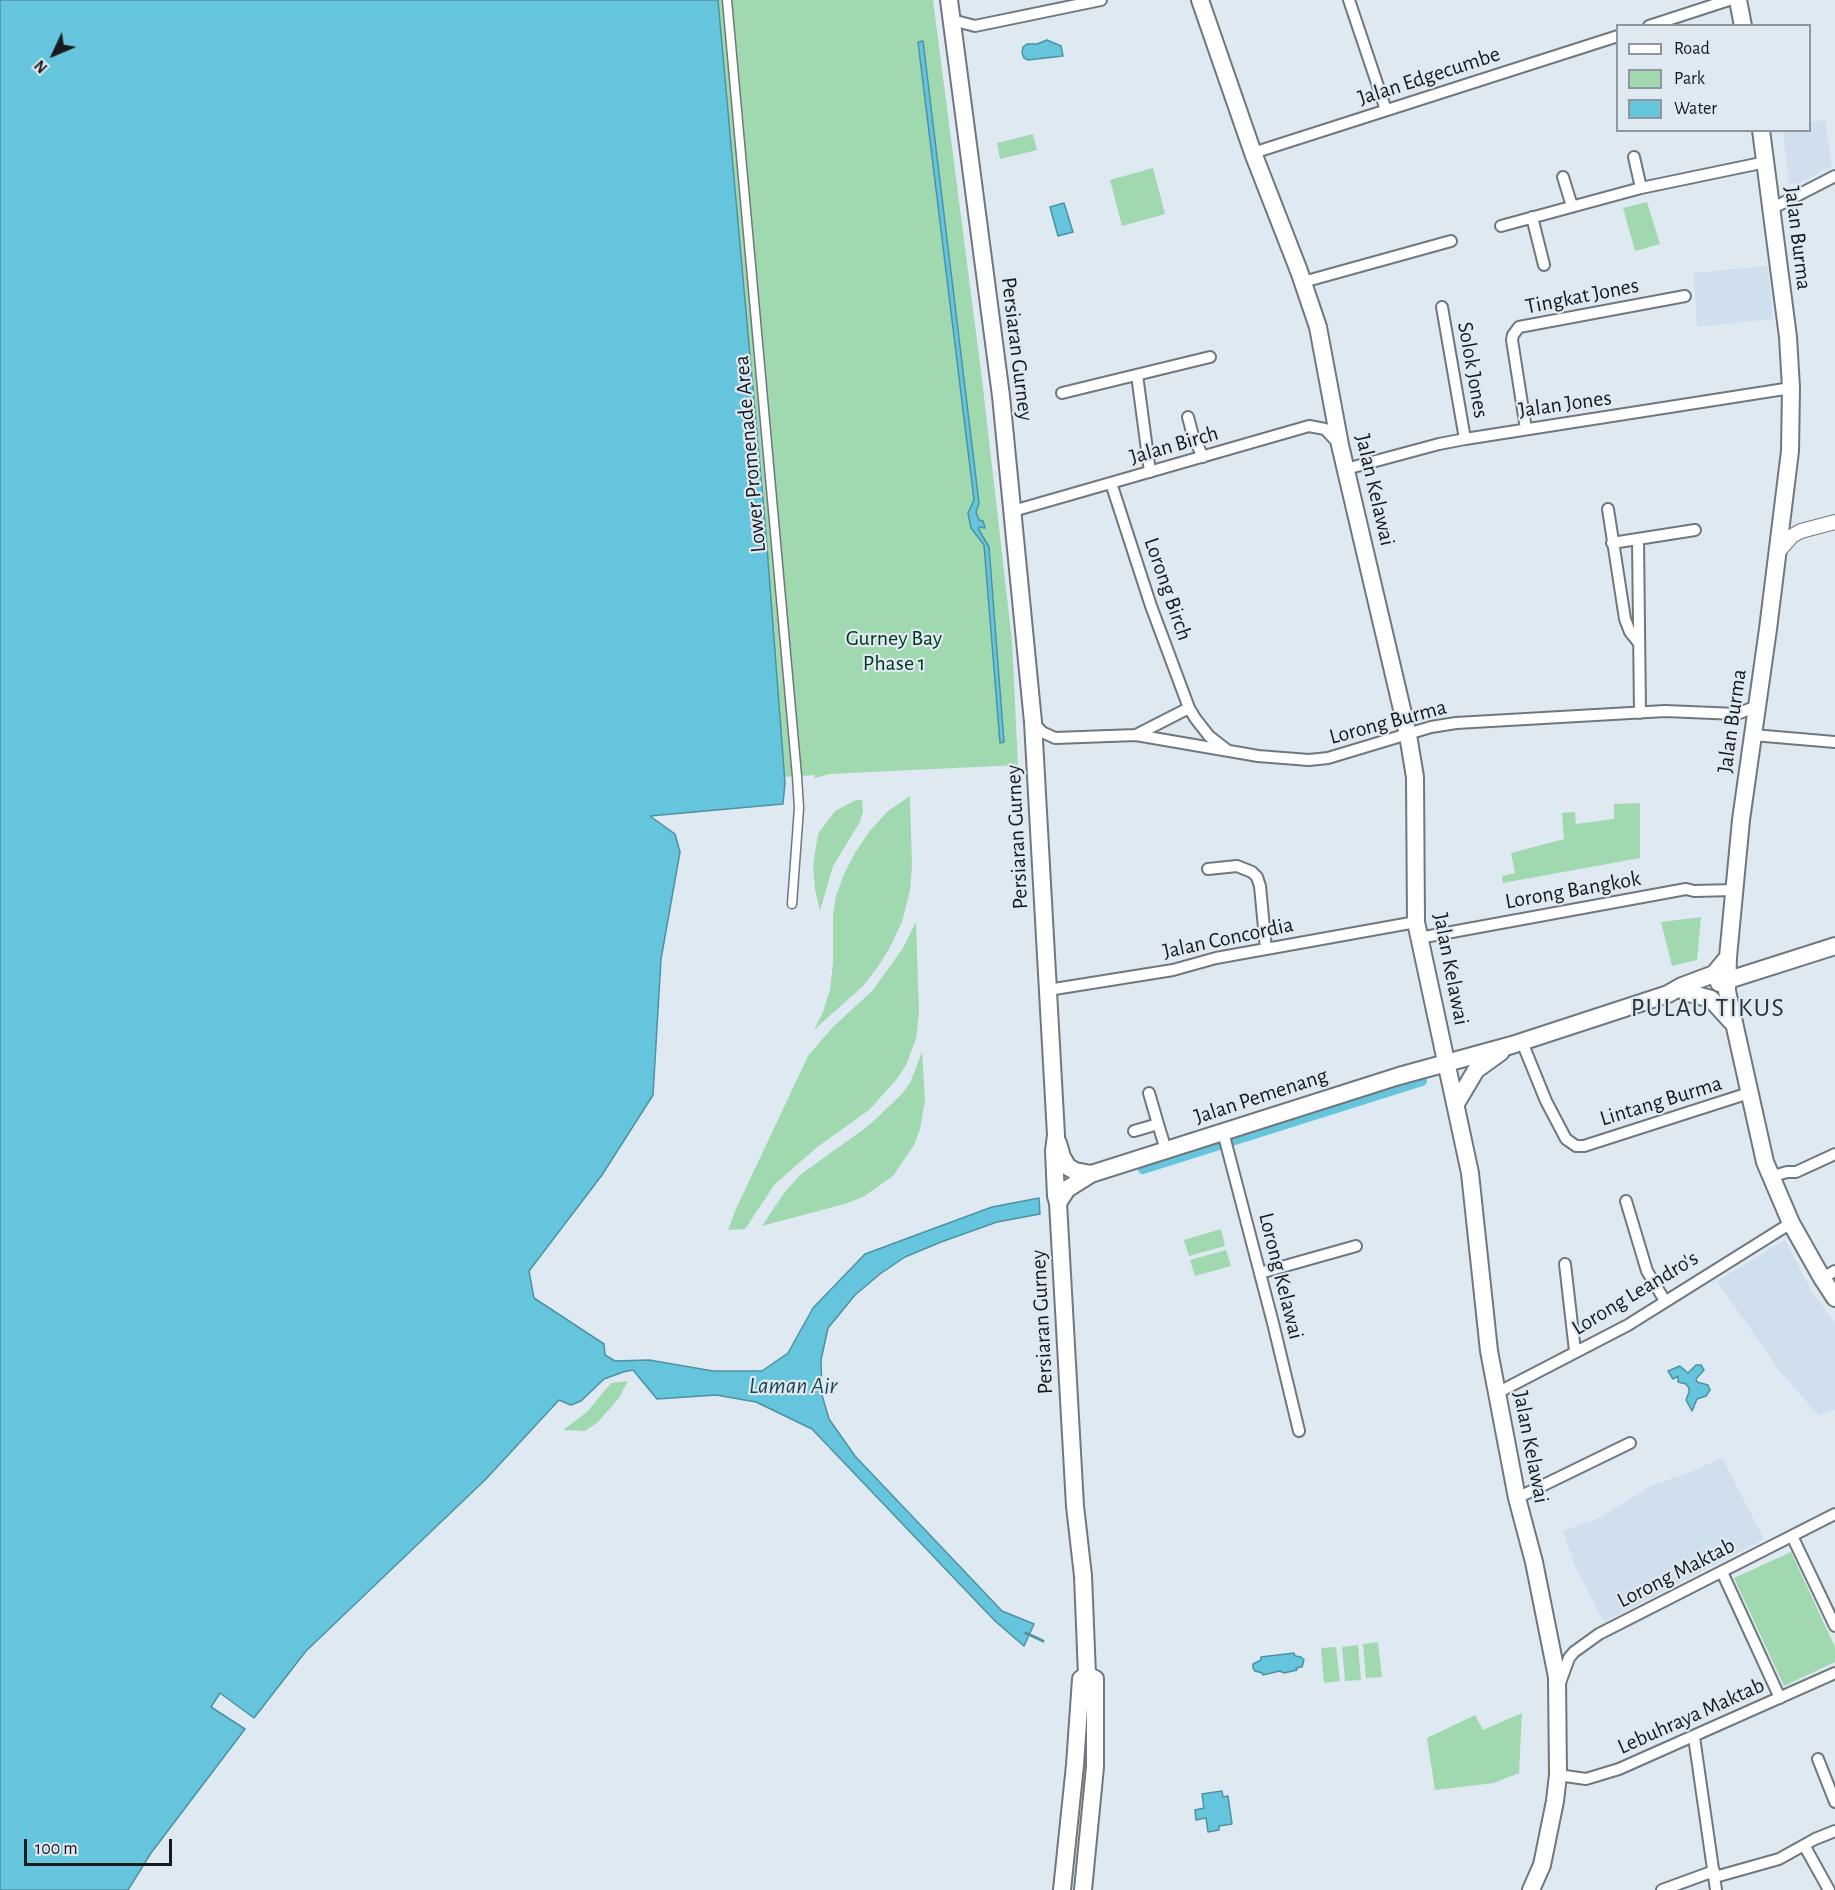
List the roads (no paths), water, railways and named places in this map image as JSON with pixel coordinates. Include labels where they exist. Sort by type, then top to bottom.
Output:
[{"type":"main road","name":"Persiaran Gurney","points":[[949,0],[1002,396],[1033,722],[1056,1135],[1054,1151],[1075,1506],[1085,1608],[1087,1675]]},
{"type":"main road","name":"Jalan Kelawai","points":[[1200,0],[1253,153],[1318,327],[1340,445],[1408,735],[1415,777],[1418,930],[1456,1102],[1473,1193],[1485,1315],[1497,1393],[1517,1498],[1555,1661],[1558,1690],[1558,1775],[1553,1816],[1542,1865],[1531,1890]]},
{"type":"main road","points":[[1738,0],[1743,24]]},
{"type":"main road","name":"Jalan Burma","points":[[1761,132],[1788,337],[1791,388],[1790,451],[1741,820],[1727,981],[1749,1094],[1770,1178],[1791,1223],[1828,1275],[1835,1298]]},
{"type":"main road","points":[[1456,1102],[1476,1070],[1517,1043],[1677,993],[1727,981],[1835,946]]},
{"type":"main road","points":[[1677,993],[1682,986],[1714,974],[1728,957]]},
{"type":"main road","points":[[1677,993],[1711,999],[1734,1024]]},
{"type":"main road","name":"Jalan Pemenang","points":[[1058,1203],[1067,1189],[1090,1174],[1166,1150],[1225,1140],[1447,1062],[1517,1043]]},
{"type":"main road","points":[[1056,1135],[1062,1158],[1068,1167],[1090,1174]]},
{"type":"main road","name":"Persiaran Gurney","points":[[1062,1890],[1081,1679],[1087,1675]]},
{"type":"main road","name":"Persiaran Gurney","points":[[1083,1890],[1095,1767],[1095,1679],[1087,1675]]},
{"type":"main road","points":[[1075,1765],[1095,1767]]},
{"type":"street","name":"Lower Promenade Area","points":[[727,0],[797,776],[798,808],[792,904]]},
{"type":"street","points":[[952,20],[975,26],[1101,0]]},
{"type":"street","points":[[1349,0],[1386,110]]},
{"type":"street","points":[[1655,24],[1729,0]]},
{"type":"street","name":"Jalan Edgecumbe","points":[[1253,153],[1616,36]]},
{"type":"street","points":[[1634,158],[1641,188]]},
{"type":"street","points":[[1502,226],[1641,188],[1766,162]]},
{"type":"street","points":[[1773,208],[1835,176]]},
{"type":"street","points":[[1563,177],[1572,207]]},
{"type":"street","points":[[1532,217],[1544,266]]},
{"type":"street","points":[[1303,282],[1451,241]]},
{"type":"street","name":"Tingkat Jones","points":[[1526,429],[1512,340],[1513,334],[1519,327],[1524,324],[1684,297]]},
{"type":"street","name":"Solok Jones","points":[[1442,307],[1465,439]]},
{"type":"street","points":[[1062,393],[1210,357]]},
{"type":"street","points":[[1137,375],[1150,472]]},
{"type":"street","name":"Jalan Jones","points":[[1346,469],[1465,439],[1791,388]]},
{"type":"street","points":[[1188,417],[1193,436],[1203,457]]},
{"type":"street","name":"Jalan Birch","points":[[1013,511],[1309,426],[1325,429],[1340,445]]},
{"type":"street","name":"Lorong Birch","points":[[1111,483],[1151,606],[1189,708],[1209,736],[1229,752]]},
{"type":"street","points":[[1608,509],[1625,619],[1630,632],[1638,642]]},
{"type":"street","points":[[1778,552],[1787,540],[1798,533],[1835,522]]},
{"type":"street","points":[[1612,543],[1695,531]]},
{"type":"street","points":[[1638,539],[1640,713]]},
{"type":"street","name":"Lorong Burma","points":[[1033,722],[1042,732],[1055,738],[1137,735],[1229,752],[1285,759],[1328,758],[1431,727],[1456,723],[1665,711],[1737,714],[1757,706]]},
{"type":"street","points":[[1137,735],[1189,708]]},
{"type":"street","points":[[1753,735],[1835,742]]},
{"type":"street","points":[[1208,869],[1237,866],[1252,872],[1257,877],[1260,886],[1266,948]]},
{"type":"street","name":"Lorong Bangkok","points":[[1418,930],[1686,889],[1695,891],[1734,890]]},
{"type":"street","name":"Jalan Concordia","points":[[1048,990],[1173,970],[1266,948],[1418,930]]},
{"type":"street","name":"Lintang Burma","points":[[1517,1043],[1566,1139],[1576,1146],[1584,1146],[1749,1094]]},
{"type":"street","points":[[1149,1093],[1166,1150]]},
{"type":"street","points":[[1134,1131],[1158,1124]]},
{"type":"street","name":"Lorong Kelawai","points":[[1225,1140],[1299,1431]]},
{"type":"street","points":[[1770,1178],[1787,1172],[1796,1172],[1835,1154]]},
{"type":"street","points":[[1626,1201],[1647,1270],[1665,1301]]},
{"type":"street","name":"Lorong Leandro's","points":[[1497,1393],[1628,1325],[1791,1223]]},
{"type":"street","points":[[1260,1273],[1356,1246]]},
{"type":"street","points":[[1565,1264],[1575,1352]]},
{"type":"street","points":[[1517,1498],[1630,1443]]},
{"type":"street","name":"Lorong Maktab","points":[[1558,1690],[1569,1658],[1586,1643],[1835,1514]]},
{"type":"street","points":[[1792,1536],[1835,1626]]},
{"type":"street","points":[[1722,1572],[1780,1698]]},
{"type":"street","name":"Lebuhraya Maktab","points":[[1558,1775],[1586,1779],[1597,1777],[1694,1737],[1835,1673]]},
{"type":"street","points":[[1694,1737],[1716,1890]]},
{"type":"street","points":[[1818,1760],[1835,1802]]},
{"type":"street","points":[[1662,1890],[1715,1874],[1779,1859],[1835,1831]]},
{"type":"street","points":[[1804,1845],[1828,1890]]},
{"type":"water","name":"Laman Air","points":[[0,0],[718,0],[766,534],[785,783],[783,804],[650,816],[675,834],[680,852],[661,959],[653,1095],[602,1175],[529,1271],[534,1298],[604,1344],[605,1355],[615,1361],[649,1360],[713,1371],[762,1371],[788,1353],[813,1308],[865,1254],[992,1207],[1039,1198],[1040,1214],[997,1222],[941,1242],[905,1257],[880,1274],[855,1295],[828,1328],[821,1360],[822,1395],[829,1419],[855,1456],[1002,1611],[1034,1624],[1024,1646],[995,1621],[812,1429],[756,1402],[716,1395],[657,1399],[633,1370],[623,1372],[604,1379],[581,1401],[571,1405],[559,1400],[486,1479],[306,1651],[254,1718],[220,1693],[211,1707],[245,1729],[151,1853],[128,1890],[0,1890]]},
{"type":"water","points":[[1047,40],[1061,46],[1063,56],[1028,60],[1024,58],[1023,47]]},
{"type":"water","points":[[923,41],[979,503],[976,512],[985,528],[979,527],[979,530],[989,547],[1004,742],[1000,743],[984,545],[971,528],[968,513],[974,500],[918,42]]},
{"type":"water","points":[[1064,203],[1073,232],[1058,236],[1050,207]]},
{"type":"water","points":[[1696,1365],[1701,1365],[1704,1370],[1696,1379],[1697,1382],[1708,1385],[1710,1390],[1706,1396],[1697,1399],[1692,1411],[1686,1400],[1689,1388],[1686,1384],[1678,1382],[1678,1376],[1673,1379],[1668,1371],[1680,1366],[1688,1373]]},
{"type":"water","points":[[1294,1653],[1295,1656],[1304,1660],[1302,1667],[1296,1668],[1297,1670],[1263,1675],[1253,1668],[1253,1664],[1261,1660],[1261,1657]]},
{"type":"water","points":[[1222,1791],[1223,1797],[1228,1796],[1232,1824],[1219,1826],[1219,1830],[1208,1832],[1206,1818],[1196,1820],[1195,1810],[1204,1808],[1202,1794]]},
{"type":"waterway","points":[[1143,1169],[1422,1081]]},
{"type":"waterway","points":[[1026,1633],[1043,1641]]},
{"type":"district","name":"PULAU TIKUS","points":[[1708,1008]]},
{"type":"park label","name":"Gurney Bay Phase 1","points":[[894,650]]}]
